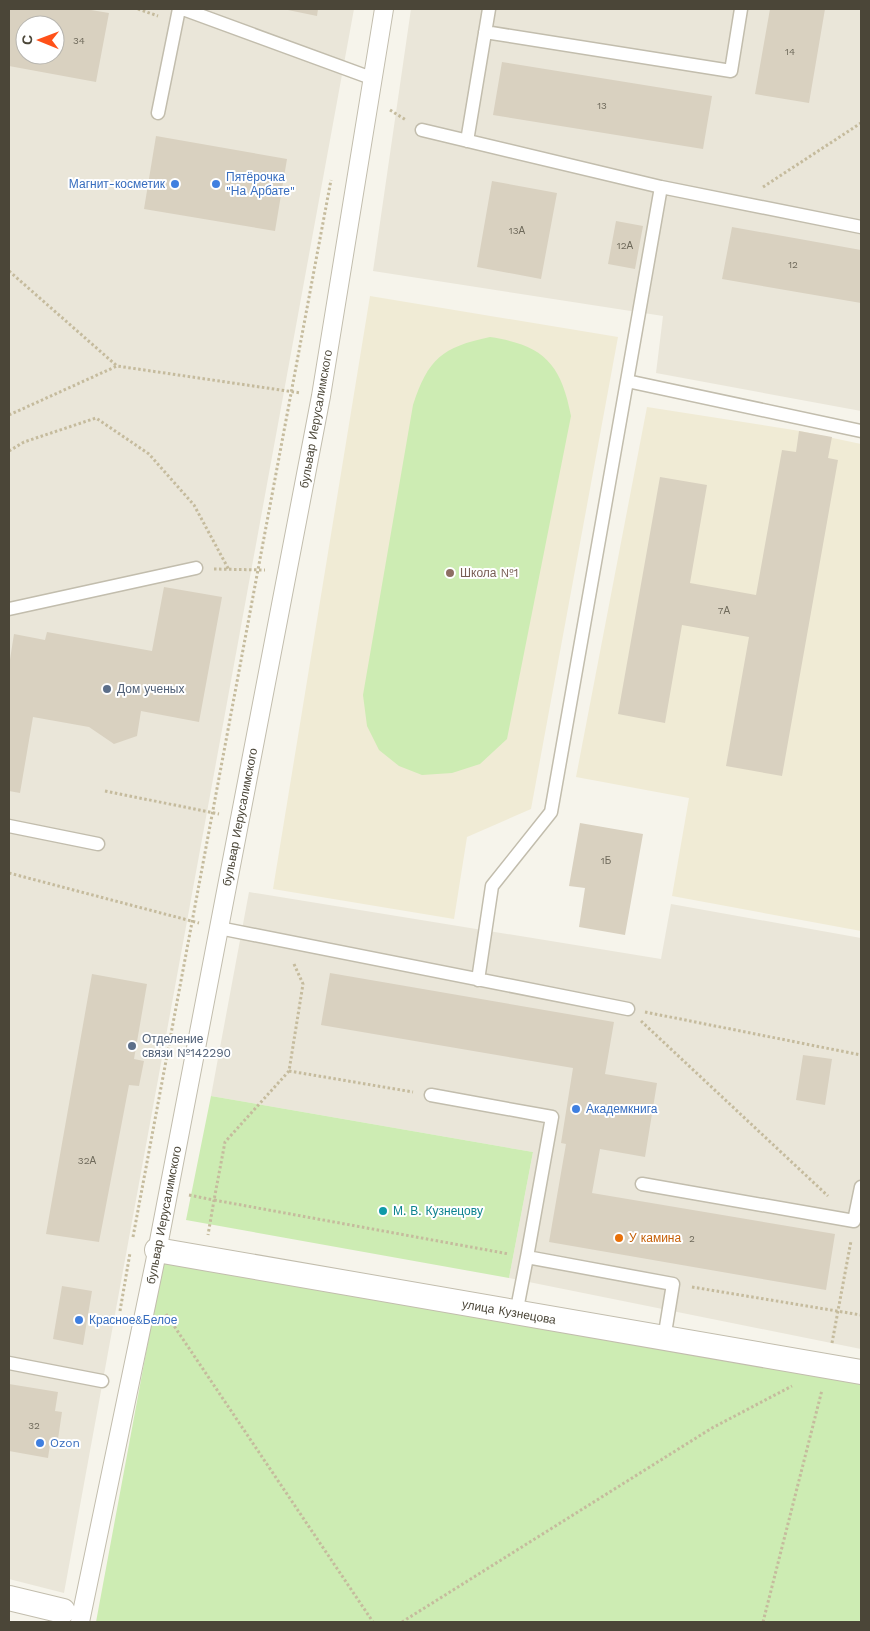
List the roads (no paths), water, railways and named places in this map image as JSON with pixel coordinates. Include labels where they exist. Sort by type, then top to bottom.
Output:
[{"type":"street","name":"бульвар Иерусалимского","points":[[72,1617],[150,1288],[321,396],[384,9]]},
{"type":"street","name":"улица Кузнецова","points":[[157,1250],[516,1314],[861,1372]]},
{"type":"street","points":[[9,1598],[72,1617]]},
{"type":"lane","points":[[158,113],[179,9]]},
{"type":"lane","points":[[183,9],[372,87]]},
{"type":"lane","points":[[467,141],[489,9]]},
{"type":"lane","points":[[485,32],[731,71],[741,9]]},
{"type":"lane","points":[[422,130],[661,188],[861,227]]},
{"type":"lane","points":[[478,980],[492,886],[550,812],[661,188]]},
{"type":"lane","points":[[627,382],[861,431]]},
{"type":"lane","points":[[9,609],[196,568]]},
{"type":"lane","points":[[9,826],[98,844]]},
{"type":"lane","points":[[219,928],[628,1009]]},
{"type":"lane","points":[[431,1095],[552,1117],[516,1314]]},
{"type":"lane","points":[[642,1184],[854,1221],[861,1187]]},
{"type":"lane","points":[[527,1257],[672,1284],[664,1339]]},
{"type":"lane","points":[[9,1363],[102,1382]]},
{"type":"place","name":"Магнит-косметик","points":[[175,184]]},
{"type":"place","name":"Пятёрочка \"На Арбате\"","points":[[216,184]]},
{"type":"place","name":"Школа №1","points":[[450,573]]},
{"type":"place","name":"Дом ученых","points":[[107,689]]},
{"type":"place","name":"Отделение связи №142290","points":[[132,1046]]},
{"type":"place","name":"Академкнига","points":[[576,1109]]},
{"type":"place","name":"М. В. Кузнецову","points":[[383,1211]]},
{"type":"place","name":"У камина","points":[[619,1238]]},
{"type":"place","name":"Красное&Белое","points":[[79,1320]]},
{"type":"place","name":"Ozon","points":[[40,1443]]}]
